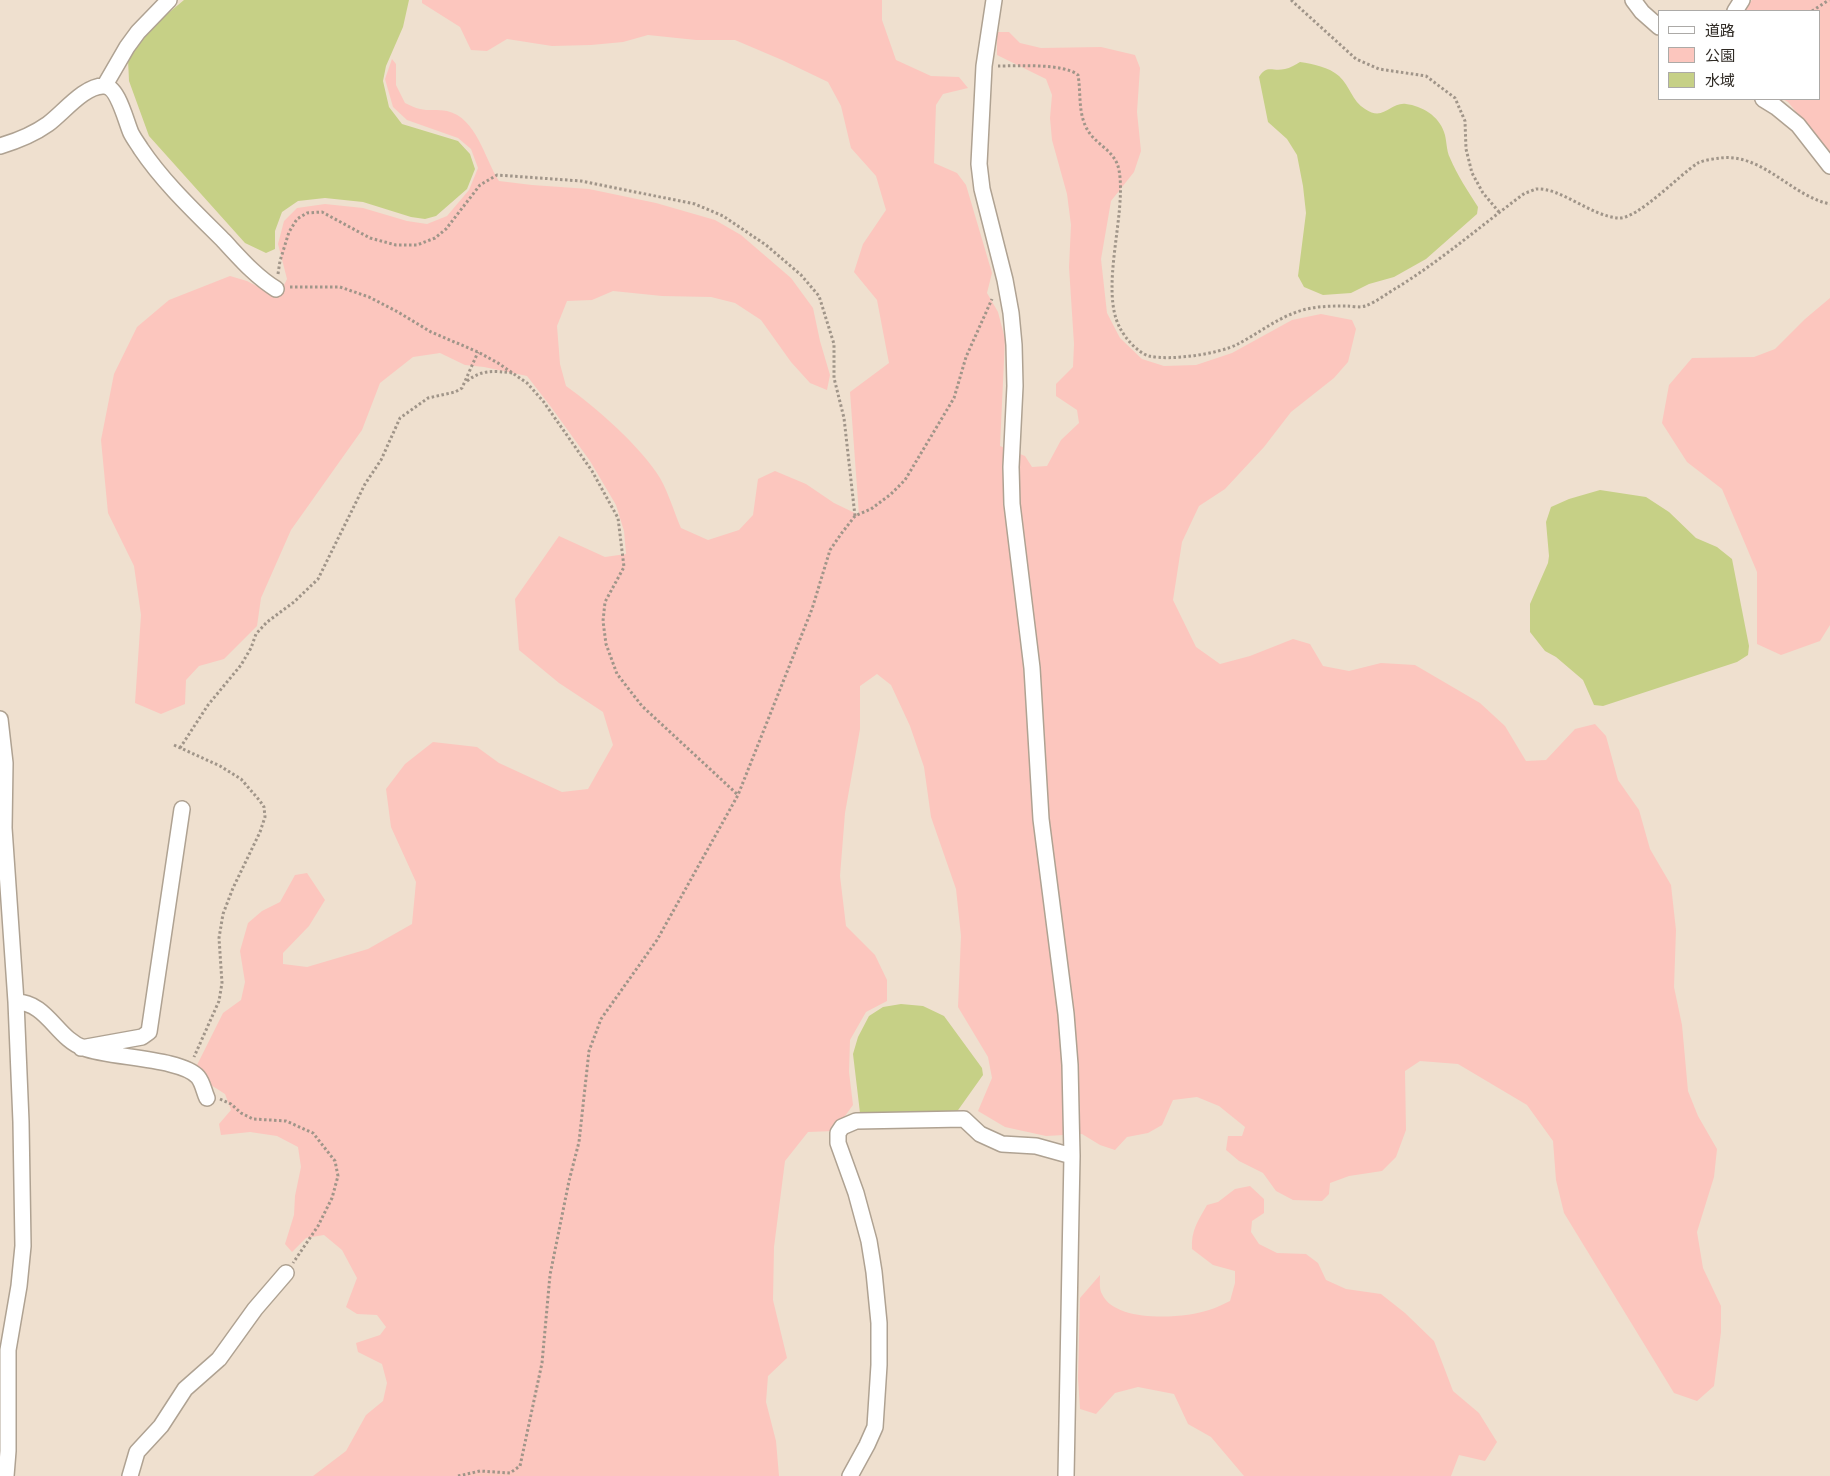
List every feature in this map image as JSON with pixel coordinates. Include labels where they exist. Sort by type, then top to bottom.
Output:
[{"type":"street","points":[[105,86],[132,40],[169,0]]},
{"type":"street","points":[[994,0],[984,66],[979,164],[982,189],[1005,280],[1014,345],[1015,386],[1011,467],[1012,504],[1032,668],[1041,819],[1066,1014],[1070,1065],[1072,1156],[1066,1476]]},
{"type":"street","points":[[1633,0],[1642,12],[1658,26]]},
{"type":"street","points":[[0,146],[19,140],[48,124],[81,96],[94,88],[105,86],[112,88],[132,135],[178,194],[249,268],[263,281],[276,288]]},
{"type":"street","points":[[1765,100],[1798,125],[1830,166]]},
{"type":"street","points":[[0,720],[5,763],[4,828],[22,1122],[23,1246],[19,1286],[8,1350],[8,1451],[6,1476]]},
{"type":"street","points":[[81,1048],[142,1037],[149,1032],[182,808]]},
{"type":"street","points":[[16,1002],[24,1002],[41,1010],[65,1035],[81,1048],[104,1054],[140,1058],[189,1070],[198,1076],[207,1098]]},
{"type":"street","points":[[850,1476],[868,1445],[875,1427],[879,1365],[879,1323],[869,1241],[856,1194],[838,1143],[838,1134],[842,1127],[856,1121],[964,1120],[980,1134],[1002,1144],[1036,1146],[1072,1156]]},
{"type":"street","points":[[130,1476],[136,1452],[161,1426],[185,1389],[218,1360],[255,1309],[286,1273]]},
{"type":"path","points":[[1291,0],[1356,59],[1379,70],[1426,76],[1455,98],[1465,122],[1466,149],[1472,173],[1483,193],[1499,212]]},
{"type":"path","points":[[1814,10],[1829,0]]},
{"type":"path","points":[[984,66],[1038,66],[1072,70],[1078,75],[1081,89],[1081,108],[1085,126],[1093,139],[1110,151],[1116,158],[1120,172],[1112,299],[1120,327],[1134,346],[1148,356],[1175,358],[1208,353],[1236,345],[1294,313],[1320,307],[1365,306],[1430,267],[1499,212],[1526,193],[1537,189],[1554,192],[1600,215],[1620,219],[1639,212],[1678,178],[1700,162],[1721,158],[1742,160],[1764,168],[1799,192],[1820,202],[1830,204]]},
{"type":"path","points":[[738,796],[642,706],[617,674],[606,644],[603,621],[605,602],[624,568],[618,518],[592,471],[543,401],[527,383],[514,373],[478,352],[431,332],[369,297],[340,287],[276,288],[280,261],[288,232],[297,219],[307,213],[322,212],[370,238],[396,245],[417,245],[435,238],[446,229],[480,185],[497,175],[581,181],[695,204],[724,216],[766,245],[801,275],[819,296],[834,344],[834,378],[844,418],[856,516]]},
{"type":"path","points":[[458,1476],[480,1471],[510,1473],[520,1466],[542,1363],[550,1275],[579,1142],[588,1051],[601,1019],[657,940],[738,796],[812,610],[830,550],[856,516],[871,509],[891,494],[905,480],[954,398],[966,357],[996,291],[1005,280]]},
{"type":"path","points":[[467,382],[478,352]]},
{"type":"path","points":[[180,748],[208,705],[242,665],[256,634],[267,622],[294,602],[318,579],[361,492],[381,460],[400,418],[428,398],[455,392],[462,388],[477,374],[489,371],[514,373]]},
{"type":"path","points":[[174,745],[220,766],[241,779],[264,807],[265,817],[223,914],[220,938],[222,983],[219,1001],[189,1070]]},
{"type":"path","points":[[207,1098],[219,1098],[253,1119],[286,1121],[313,1133],[335,1161],[338,1176],[332,1198],[318,1226],[286,1273]]},
{"type":"green space","points":[[422,0],[882,0],[882,20],[896,60],[931,76],[959,77],[968,88],[943,94],[936,105],[934,163],[957,173],[966,185],[992,273],[987,293],[998,312],[1005,339],[1000,446],[1025,456],[1032,467],[1047,466],[1061,440],[1079,423],[1077,410],[1056,396],[1056,384],[1073,367],[1074,344],[1069,267],[1071,225],[1067,194],[1052,140],[1050,118],[1052,95],[1046,79],[997,55],[997,32],[1009,32],[1020,43],[1041,48],[1101,47],[1135,55],[1140,68],[1137,112],[1141,151],[1134,172],[1111,201],[1101,259],[1107,313],[1120,338],[1142,359],[1164,366],[1196,365],[1232,353],[1292,320],[1321,314],[1352,320],[1356,329],[1348,362],[1334,378],[1291,412],[1264,447],[1225,489],[1199,506],[1182,542],[1173,600],[1196,647],[1220,664],[1250,656],[1293,639],[1310,644],[1323,666],[1349,671],[1381,663],[1415,665],[1480,703],[1505,726],[1526,761],[1546,760],[1575,729],[1595,724],[1606,736],[1618,780],[1639,810],[1650,849],[1671,885],[1676,930],[1674,987],[1682,1025],[1688,1091],[1698,1116],[1717,1149],[1714,1177],[1697,1232],[1703,1268],[1721,1306],[1721,1332],[1714,1386],[1697,1401],[1674,1393],[1564,1213],[1556,1180],[1553,1141],[1527,1105],[1458,1064],[1420,1061],[1405,1071],[1406,1130],[1396,1157],[1382,1171],[1349,1176],[1330,1183],[1329,1194],[1322,1201],[1293,1200],[1276,1191],[1263,1173],[1239,1161],[1226,1150],[1228,1136],[1242,1136],[1245,1127],[1219,1106],[1197,1097],[1173,1100],[1162,1125],[1148,1133],[1127,1137],[1115,1150],[1100,1145],[1082,1134],[1046,1136],[1005,1127],[978,1111],[992,1078],[988,1057],[958,1007],[961,936],[956,889],[931,817],[924,767],[910,726],[891,685],[877,674],[860,686],[860,729],[845,813],[840,876],[846,926],[875,955],[887,980],[887,1001],[866,1012],[850,1040],[849,1072],[853,1105],[834,1131],[808,1132],[785,1161],[774,1247],[773,1300],[787,1358],[768,1376],[766,1402],[776,1441],[779,1476],[313,1476],[346,1451],[366,1415],[383,1401],[387,1383],[382,1364],[358,1352],[356,1343],[380,1335],[386,1327],[377,1315],[357,1314],[346,1307],[357,1278],[342,1250],[324,1235],[306,1238],[292,1252],[285,1244],[294,1215],[295,1196],[301,1167],[298,1147],[277,1136],[250,1132],[221,1135],[219,1124],[231,1110],[225,1094],[211,1085],[197,1065],[223,1013],[241,1000],[245,982],[240,951],[248,923],[262,911],[280,902],[295,875],[307,873],[325,900],[309,926],[283,953],[283,964],[307,967],[368,949],[412,924],[416,882],[391,827],[386,789],[405,764],[433,742],[477,747],[499,763],[562,792],[588,789],[613,745],[603,712],[559,683],[519,650],[515,599],[559,536],[605,557],[626,554],[624,531],[616,505],[590,461],[527,376],[465,365],[440,353],[413,357],[380,383],[362,430],[291,530],[261,598],[257,626],[224,659],[199,666],[186,680],[185,704],[161,714],[135,703],[141,615],[134,566],[108,513],[101,440],[114,374],[137,327],[169,300],[230,276],[247,281],[278,297],[287,279],[278,244],[284,221],[297,208],[325,204],[363,208],[407,221],[427,224],[447,216],[469,190],[478,168],[471,149],[458,138],[407,120],[393,107],[385,79],[392,59],[396,64],[396,85],[405,103],[420,109],[447,111],[457,115],[466,122],[479,140],[499,181],[589,189],[656,203],[715,220],[741,235],[791,278],[813,308],[830,375],[827,390],[810,383],[791,362],[761,320],[735,303],[711,297],[662,296],[613,291],[592,300],[567,301],[557,326],[560,364],[566,386],[617,428],[652,466],[663,484],[681,528],[708,540],[739,530],[753,515],[758,479],[775,471],[806,484],[834,503],[859,515],[850,392],[889,363],[877,300],[854,272],[863,244],[886,210],[876,176],[851,148],[841,106],[828,82],[735,40],[696,40],[648,35],[623,42],[552,46],[507,39],[487,51],[471,50],[460,27],[422,3]]},
{"type":"green space","points":[[1752,0],[1830,0],[1830,153],[1785,100],[1820,100],[1820,10],[1745,10]]},
{"type":"green space","points":[[1830,298],[1830,625],[1820,641],[1781,655],[1757,644],[1757,572],[1722,489],[1687,462],[1662,423],[1669,385],[1692,358],[1754,357],[1775,349],[1805,319]]},
{"type":"green space","points":[[1250,1186],[1264,1199],[1264,1213],[1252,1221],[1251,1232],[1259,1244],[1277,1253],[1306,1254],[1318,1263],[1326,1280],[1346,1289],[1381,1294],[1405,1313],[1434,1341],[1453,1391],[1479,1413],[1497,1442],[1485,1461],[1459,1455],[1451,1476],[1244,1476],[1211,1437],[1188,1424],[1174,1394],[1138,1387],[1115,1393],[1096,1414],[1080,1409],[1078,1378],[1080,1298],[1100,1275],[1101,1292],[1109,1303],[1121,1310],[1135,1314],[1167,1317],[1183,1315],[1209,1310],[1230,1301],[1235,1283],[1235,1271],[1213,1265],[1192,1249],[1193,1236],[1207,1205],[1218,1202],[1235,1189]]},
{"type":"water","points":[[184,0],[409,0],[403,27],[386,66],[383,81],[389,107],[402,124],[458,141],[470,154],[475,169],[467,189],[436,216],[425,219],[411,217],[363,202],[325,198],[298,201],[282,212],[275,231],[275,249],[266,253],[245,243],[149,136],[129,81],[128,59],[137,44],[160,20]]},
{"type":"water","points":[[1300,62],[1331,70],[1343,80],[1357,102],[1372,112],[1382,113],[1400,104],[1406,104],[1418,107],[1434,117],[1442,126],[1453,164],[1478,207],[1477,214],[1426,259],[1394,277],[1369,284],[1351,293],[1323,295],[1304,287],[1298,276],[1306,213],[1297,155],[1287,139],[1268,122],[1259,77],[1267,70],[1285,69]]},
{"type":"water","points":[[1600,490],[1646,497],[1669,512],[1696,538],[1717,547],[1732,559],[1749,646],[1748,655],[1737,662],[1603,706],[1594,705],[1583,680],[1556,657],[1545,651],[1530,632],[1530,604],[1548,563],[1546,522],[1551,507],[1569,499]]},
{"type":"water","points":[[901,1004],[923,1006],[944,1016],[982,1068],[983,1075],[956,1113],[860,1113],[853,1054],[858,1037],[869,1016],[883,1007]]}]
